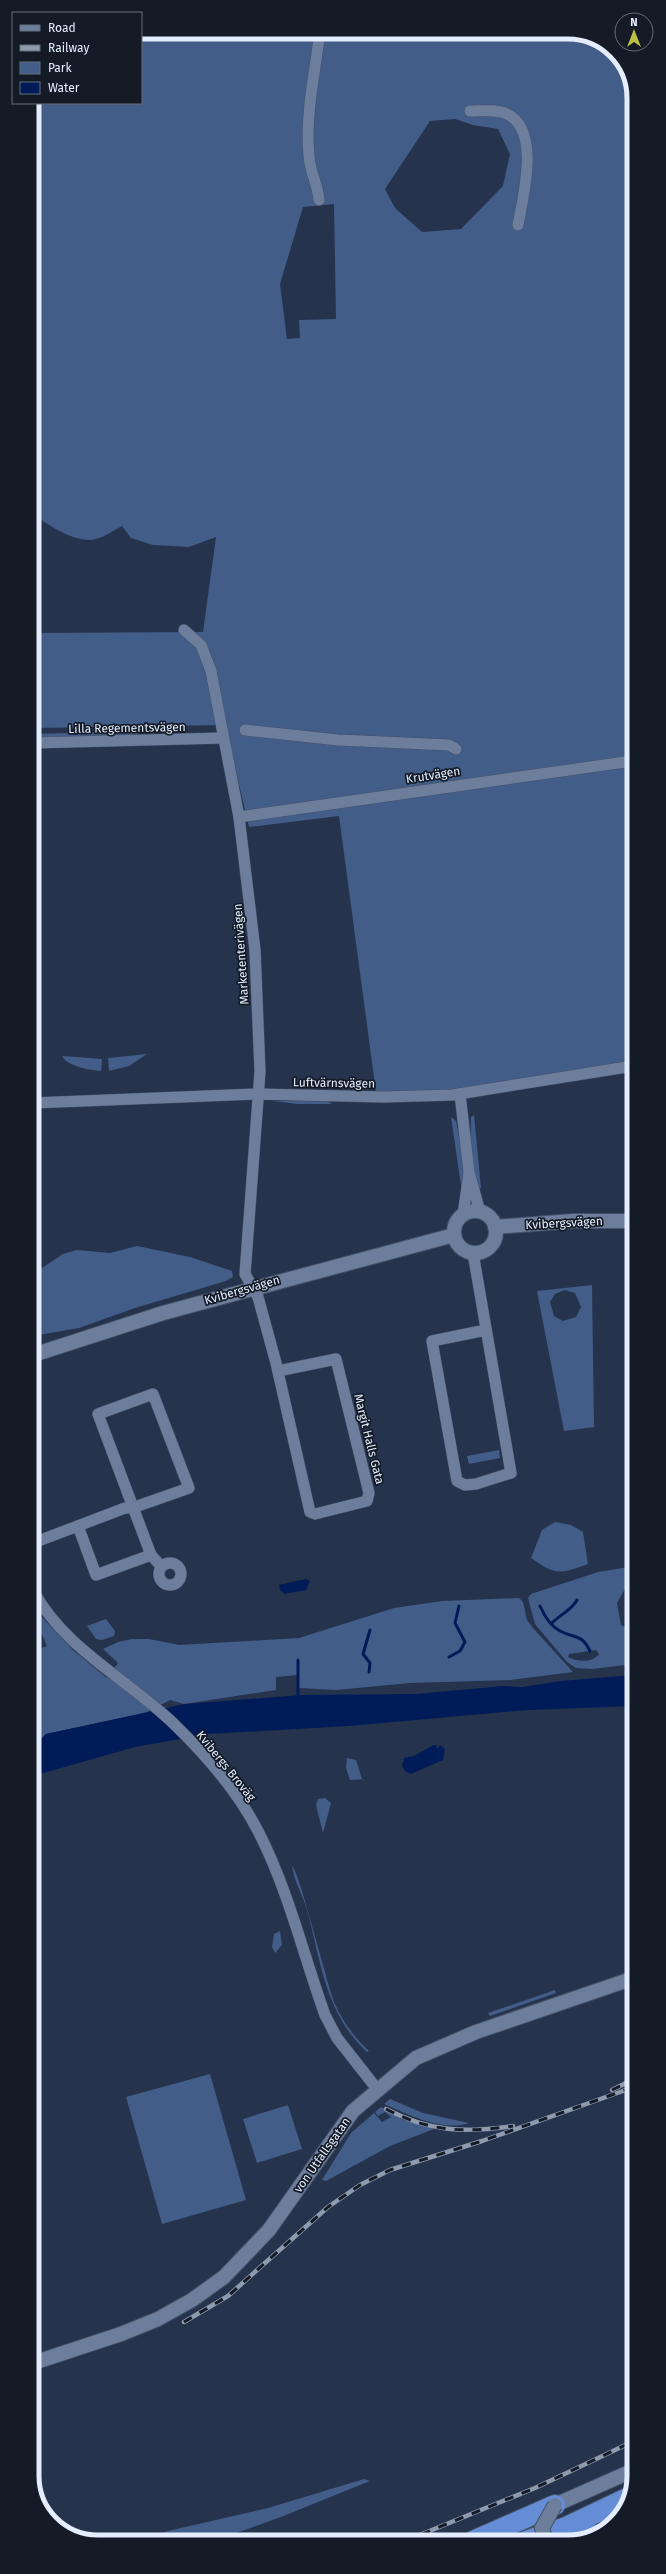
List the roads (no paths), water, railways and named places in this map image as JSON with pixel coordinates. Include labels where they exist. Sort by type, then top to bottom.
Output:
[{"type":"highway","points":[[542,2535],[566,2526],[621,2501]]},
{"type":"highway","points":[[487,2535],[555,2505]]},
{"type":"street","points":[[319,39],[311,103],[309,155],[312,178],[318,190],[320,200]]},
{"type":"street","points":[[470,111],[506,113],[518,123],[525,136],[528,174],[518,225]]},
{"type":"street","name":"Marketenterivägen","points":[[184,630],[201,645],[206,655],[239,816],[256,970],[260,1066],[252,1192],[243,1269],[252,1287]]},
{"type":"street","points":[[245,730],[338,740],[441,744],[456,749]]},
{"type":"street","name":"Lilla Regementsvägen","points":[[39,743],[223,738]]},
{"type":"street","name":"Krutvägen","points":[[239,816],[627,760]]},
{"type":"street","name":"Luftvärnsvägen","points":[[39,1103],[258,1094],[384,1097],[460,1094],[627,1067]]},
{"type":"street","points":[[460,1094],[469,1172],[480,1212],[491,1219],[496,1227],[496,1236],[492,1244],[486,1250],[473,1253],[460,1247],[454,1235],[456,1224],[463,1215],[469,1172]]},
{"type":"street","points":[[463,1215],[480,1212]]},
{"type":"street","name":"Kvibergsvägen","points":[[496,1227],[573,1221],[627,1221]]},
{"type":"street","name":"Kvibergsvägen","points":[[39,1354],[163,1312],[252,1287],[454,1235]]},
{"type":"street","points":[[473,1253],[511,1473],[465,1485],[457,1481],[432,1341],[486,1330]]},
{"type":"street","name":"Margit Halls Gata","points":[[252,1287],[258,1297],[278,1371],[310,1512],[314,1514],[367,1501],[369,1493],[336,1359],[278,1371]]},
{"type":"street","points":[[39,1541],[124,1508],[132,1508],[189,1488],[153,1394],[98,1414],[132,1508],[150,1556],[161,1566]]},
{"type":"street","points":[[78,1526],[96,1575],[150,1556]]},
{"type":"street","name":"Kvibergs Broväg","points":[[39,1604],[69,1636],[174,1724],[217,1772],[245,1810],[271,1858],[325,2016],[337,2038],[377,2090]]},
{"type":"street","name":"von Utfallsgatan","points":[[39,2360],[121,2334],[158,2319],[192,2300],[224,2277],[269,2230],[343,2122],[377,2090],[416,2058],[432,2049],[627,1980]]},
{"type":"street","points":[[544,2535],[542,2528],[555,2505],[627,2473]]},
{"type":"water","points":[[306,1579],[310,1581],[306,1590],[285,1594],[280,1590],[279,1585]]},
{"type":"water","points":[[627,1676],[627,1706],[528,1710],[349,1726],[208,1734],[135,1747],[39,1774],[39,1741],[46,1734],[185,1704],[302,1695],[416,1694],[503,1686],[522,1687],[561,1681]]},
{"type":"water","points":[[433,1745],[436,1745],[437,1749],[440,1745],[445,1749],[443,1760],[411,1774],[406,1772],[402,1766],[404,1758],[414,1756]]},
{"type":"waterway","points":[[551,1624],[572,1607],[577,1600]]},
{"type":"waterway","points":[[449,1657],[460,1651],[465,1642],[455,1623],[459,1606]]},
{"type":"waterway","points":[[540,1606],[545,1617],[553,1626],[560,1631],[584,1641],[590,1651]]},
{"type":"waterway","points":[[369,1672],[370,1663],[363,1654],[370,1630]]},
{"type":"waterway","points":[[298,1660],[298,1698]]},
{"type":"railway","points":[[612,2090],[627,2082]]},
{"type":"railway","points":[[184,2322],[228,2296],[328,2207],[360,2185],[390,2170],[482,2141],[627,2089]]},
{"type":"railway","points":[[386,2109],[402,2117],[448,2129],[479,2130],[513,2126]]},
{"type":"railway","points":[[420,2535],[535,2488],[627,2444]]}]
